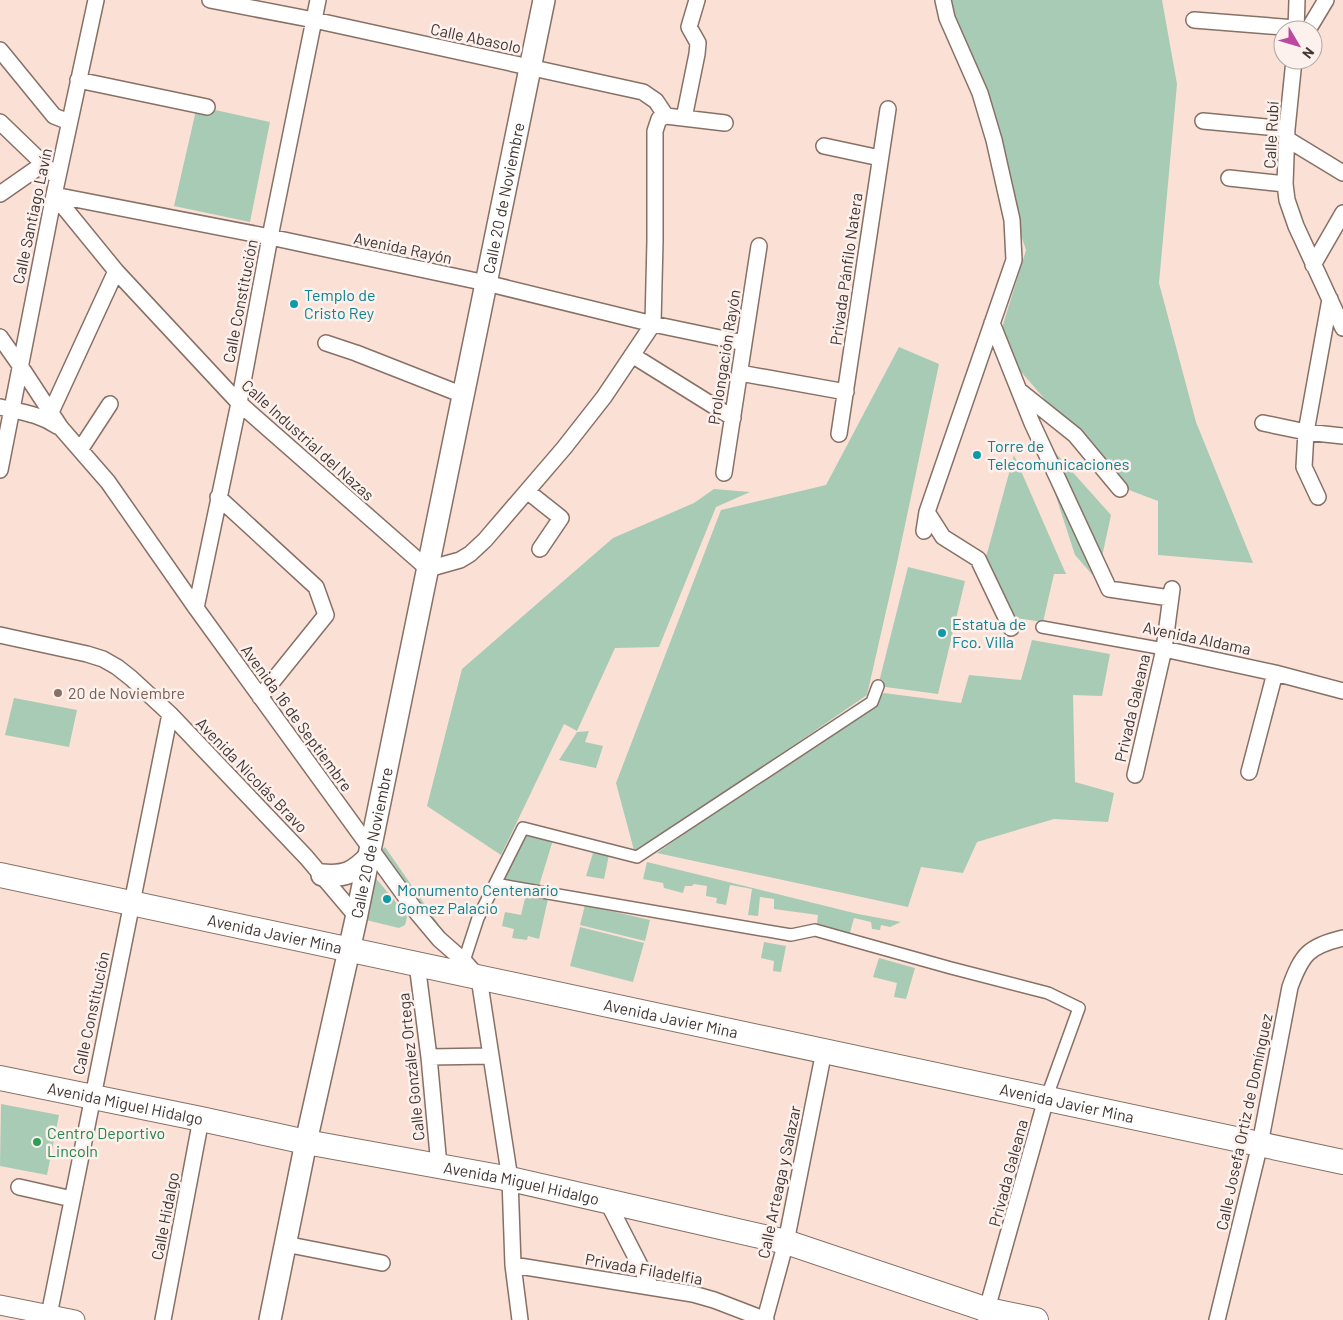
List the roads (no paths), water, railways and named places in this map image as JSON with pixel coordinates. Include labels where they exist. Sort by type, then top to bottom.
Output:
[{"type":"main road","name":"Calle 20 de Noviembre","points":[[270,1320],[306,1142],[370,852],[544,0]]},
{"type":"main road","points":[[322,876],[349,874],[370,852]]},
{"type":"main road","name":"Avenida Javier Mina","points":[[0,875],[417,964],[472,969],[824,1052],[1343,1162]]},
{"type":"main road","name":"Avenida Miguel Hidalgo","points":[[0,1078],[306,1142],[510,1180],[786,1242],[986,1315],[1036,1320]]},
{"type":"street","name":"Calle Santiago Lavín","points":[[0,470],[6,409],[19,364],[57,177],[96,0]]},
{"type":"street","name":"Calle Abasolo","points":[[210,0],[314,20],[643,92],[656,101],[666,116]]},
{"type":"street","name":"Calle Constitución","points":[[196,608],[239,403],[270,237],[318,0]]},
{"type":"street","points":[[684,118],[698,43],[689,27],[698,0]]},
{"type":"street","points":[[924,531],[927,512],[1014,260],[1012,220],[994,140],[980,93],[947,18],[943,0]]},
{"type":"street","points":[[1297,0],[1299,20]]},
{"type":"street","points":[[1308,20],[1326,0]]},
{"type":"street","points":[[1194,20],[1273,27]]},
{"type":"street","points":[[0,50],[54,116],[69,122]]},
{"type":"street","name":"Calle Rubí","points":[[1293,70],[1287,134],[1285,184],[1290,212],[1343,328]]},
{"type":"street","points":[[78,80],[207,107]]},
{"type":"street","name":"Privada Pánfilo Natera","points":[[839,434],[888,109]]},
{"type":"street","points":[[428,569],[460,560],[470,554],[484,540],[564,448],[604,397],[652,324],[655,241],[655,131],[659,119],[666,116],[725,123]]},
{"type":"street","points":[[1203,121],[1287,134],[1343,174]]},
{"type":"street","points":[[0,122],[57,177]]},
{"type":"street","points":[[824,146],[880,158]]},
{"type":"street","points":[[0,194],[43,164]]},
{"type":"street","points":[[1229,178],[1285,184]]},
{"type":"street","name":"Avenida Rayón","points":[[54,195],[270,237],[486,283],[652,324],[744,343]]},
{"type":"street","name":"Calle Industrial del Nazas","points":[[54,195],[116,272],[239,403],[428,569]]},
{"type":"street","points":[[1313,265],[1343,212]]},
{"type":"street","name":"Prolongación Rayón","points":[[724,473],[759,246]]},
{"type":"street","points":[[51,412],[116,272]]},
{"type":"street","points":[[1318,497],[1304,468],[1306,432],[1330,300]]},
{"type":"street","points":[[992,323],[1018,390],[1075,435],[1120,490]]},
{"type":"street","name":"Avenida 16 de Septiembre","points":[[0,338],[61,428],[108,482],[370,852],[439,939],[472,969]]},
{"type":"street","points":[[326,343],[356,352],[463,396]]},
{"type":"street","points":[[632,355],[733,418]]},
{"type":"street","points":[[740,373],[846,392]]},
{"type":"street","name":"Privada Galeana","points":[[1018,390],[1108,589],[1171,594],[1164,649],[1135,775]]},
{"type":"street","points":[[80,450],[110,404]]},
{"type":"street","points":[[6,409],[33,414],[47,419],[61,428]]},
{"type":"street","points":[[1263,423],[1306,432],[1343,436]]},
{"type":"street","points":[[527,491],[561,518],[540,549]]},
{"type":"street","points":[[218,498],[316,587],[326,615],[260,697]]},
{"type":"street","points":[[927,512],[942,537],[978,559],[1011,628]]},
{"type":"street","name":"Avenida Aldama","points":[[1042,626],[1164,649],[1275,673],[1343,691]]},
{"type":"street","name":"Avenida Nicolás Bravo","points":[[0,635],[103,659],[131,678],[170,714],[322,876],[356,916]]},
{"type":"street","points":[[1249,772],[1275,673]]},
{"type":"street","points":[[520,1320],[513,1265],[510,1180],[490,1056],[472,969],[478,918],[523,828],[637,857],[872,702],[878,686]]},
{"type":"street","name":"Calle Constitución","points":[[48,1317],[170,714]]},
{"type":"street","name":"Privada Galeana","points":[[495,884],[791,935],[815,930],[1048,993],[1079,1008],[1046,1099],[986,1315]]},
{"type":"street","name":"Calle Josefa Ortiz de Domínguez","points":[[1217,1320],[1260,1144],[1290,986],[1297,967],[1309,951],[1324,943],[1343,938]]},
{"type":"street","name":"Calle González Ortega","points":[[417,964],[429,1057],[439,1166]]},
{"type":"street","name":"Calle Arteaga y Salazar","points":[[766,1320],[786,1242],[824,1052]]},
{"type":"street","points":[[429,1057],[490,1056]]},
{"type":"street","name":"Calle Hidalgo","points":[[163,1320],[200,1119]]},
{"type":"street","points":[[18,1187],[72,1199]]},
{"type":"street","points":[[607,1201],[651,1287]]},
{"type":"street","points":[[285,1244],[382,1263]]},
{"type":"street","name":"Privada Filadelfia","points":[[513,1265],[671,1289],[707,1298],[766,1320]]},
{"type":"street","points":[[0,1305],[48,1317],[75,1320]]},
{"type":"place","name":"Templo de Cristo Rey","points":[[294,304]]},
{"type":"place","name":"Torre de Telecomunicaciones","points":[[977,455]]},
{"type":"place","name":"Estatua de Fco. Villa","points":[[942,633]]},
{"type":"place","name":"20 de Noviembre","points":[[58,693]]},
{"type":"place","name":"Monumento Centenario Gomez Palacio","points":[[387,899]]},
{"type":"place","name":"Centro Deportivo Lincoln","points":[[37,1142]]}]
